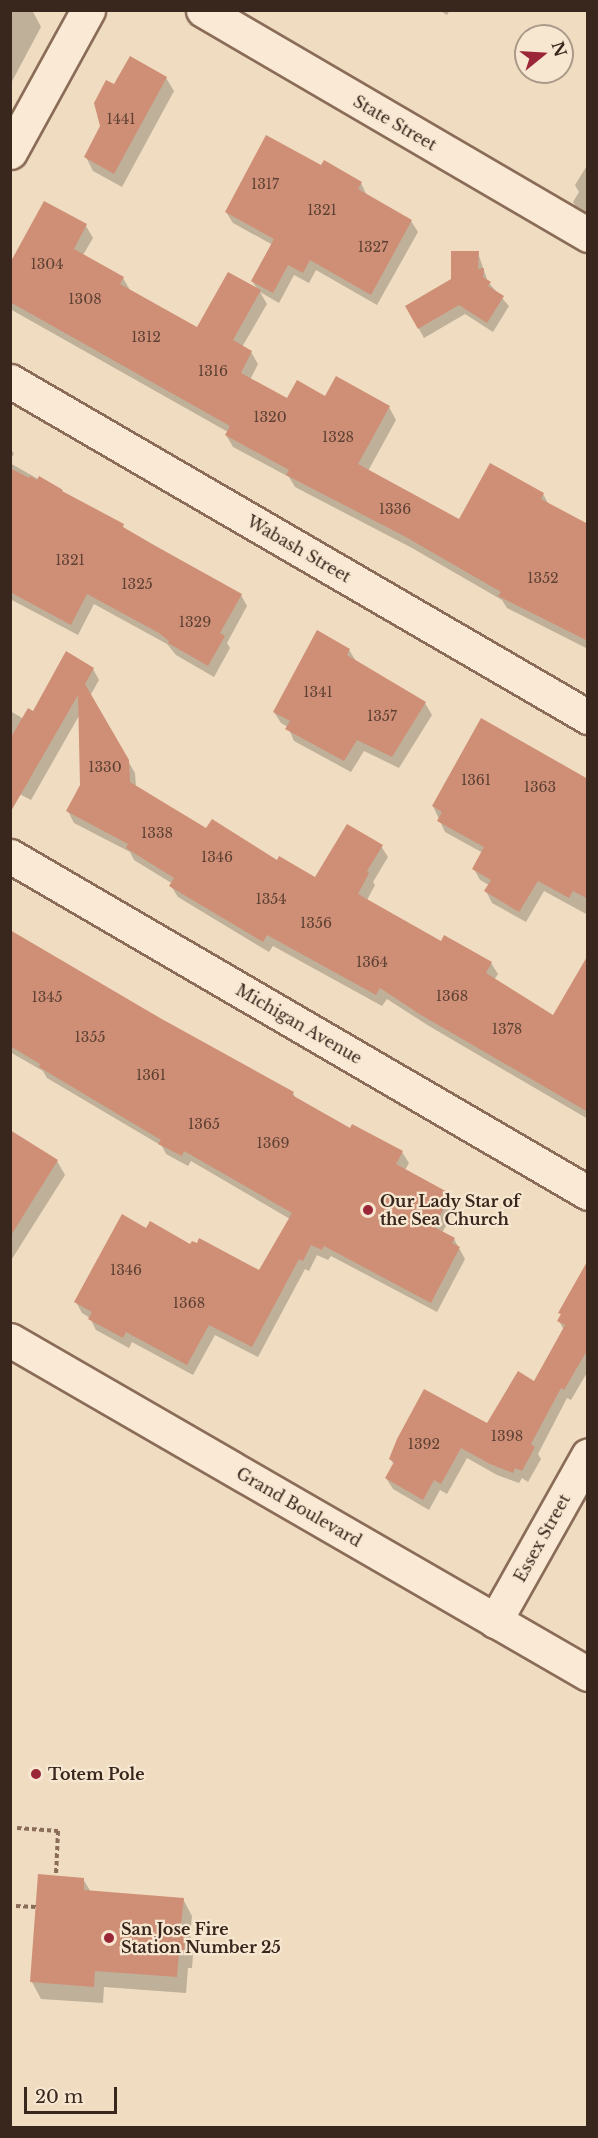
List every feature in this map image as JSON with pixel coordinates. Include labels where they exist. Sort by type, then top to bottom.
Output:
[{"type":"street","points":[[10,152],[88,10]]},
{"type":"street","name":"State Street","points":[[203,10],[588,235]]},
{"type":"street","name":"Wabash Street","points":[[10,381],[588,717]]},
{"type":"street","name":"Michigan Avenue","points":[[10,856],[588,1192]]},
{"type":"street","name":"Grand Boulevard","points":[[10,1340],[588,1674]]},
{"type":"street","name":"Essex Street","points":[[495,1621],[588,1455]]},
{"type":"path","points":[[17,1828],[58,1831],[56,1875]]},
{"type":"path","points":[[16,1906],[36,1907]]},
{"type":"building","points":[[130,56],[167,77],[114,174],[84,157],[100,126],[94,103],[106,80],[114,84]]},
{"type":"building","points":[[266,135],[321,165],[324,160],[362,182],[358,189],[412,220],[371,295],[310,260],[303,273],[288,265],[273,293],[251,281],[274,239],[225,212]]},
{"type":"building","points":[[44,201],[87,224],[74,249],[124,277],[120,284],[197,327],[228,272],[261,290],[233,340],[252,351],[241,373],[287,398],[297,380],[325,396],[336,376],[390,406],[358,464],[459,519],[490,463],[544,493],[541,499],[588,524],[588,641],[498,596],[501,592],[404,536],[286,475],[289,470],[225,435],[230,426],[10,302],[10,263]]},
{"type":"building","points":[[451,251],[479,251],[478,269],[484,268],[483,277],[491,282],[488,286],[504,296],[487,323],[459,305],[418,329],[405,306],[451,279]]},
{"type":"building","points":[[10,468],[29,478],[30,476],[37,480],[39,476],[124,524],[123,527],[152,544],[242,594],[220,633],[225,636],[208,666],[168,643],[169,641],[159,633],[87,594],[71,625],[10,592]]},
{"type":"building","points":[[317,630],[350,649],[347,655],[426,702],[392,757],[357,740],[344,761],[285,729],[290,721],[273,712]]},
{"type":"building","points":[[66,651],[94,668],[85,684],[129,760],[130,782],[206,828],[212,819],[277,860],[279,856],[315,877],[347,824],[383,845],[367,871],[369,873],[358,894],[441,941],[444,935],[492,962],[486,973],[553,1015],[588,955],[588,1112],[421,1015],[380,988],[376,995],[267,935],[263,942],[169,886],[174,878],[126,848],[128,844],[66,811],[80,785],[78,695],[10,813],[10,739],[28,708],[33,711]]},
{"type":"building","points":[[481,718],[588,779],[588,899],[573,891],[569,898],[538,881],[519,912],[484,891],[491,880],[472,869],[484,847],[437,821],[442,812],[432,806]]},
{"type":"building","points":[[10,930],[160,1018],[294,1092],[292,1095],[350,1128],[352,1124],[403,1151],[396,1164],[451,1194],[434,1227],[455,1238],[452,1243],[460,1247],[431,1303],[324,1246],[322,1250],[311,1245],[303,1261],[299,1259],[252,1347],[209,1325],[187,1365],[126,1332],[123,1338],[88,1319],[92,1312],[74,1302],[122,1214],[146,1228],[150,1221],[190,1244],[192,1241],[197,1243],[199,1238],[259,1270],[292,1213],[184,1151],[182,1156],[158,1144],[161,1140],[39,1067],[40,1064],[10,1046]]},
{"type":"building","points":[[10,1130],[58,1160],[10,1237]]},
{"type":"building","points":[[588,1260],[588,1349],[564,1390],[561,1388],[531,1444],[535,1447],[522,1471],[515,1468],[513,1473],[490,1464],[461,1448],[441,1484],[434,1480],[423,1500],[385,1478],[394,1462],[389,1459],[397,1439],[424,1389],[487,1423],[518,1371],[534,1381],[565,1325],[557,1321],[561,1314],[558,1313]]},
{"type":"building","name":"San Jose Fire Station Number 25","points":[[38,1874],[84,1878],[84,1890],[184,1898],[181,1925],[186,1925],[184,1952],[179,1952],[177,1977],[95,1971],[94,1987],[30,1982]]},
{"type":"place","name":"Our Lady Star of the Sea Church","points":[[368,1210]]},
{"type":"place","name":"Totem Pole","points":[[36,1774]]},
{"type":"place","name":"San Jose Fire Station Number 25","points":[[109,1938]]}]
